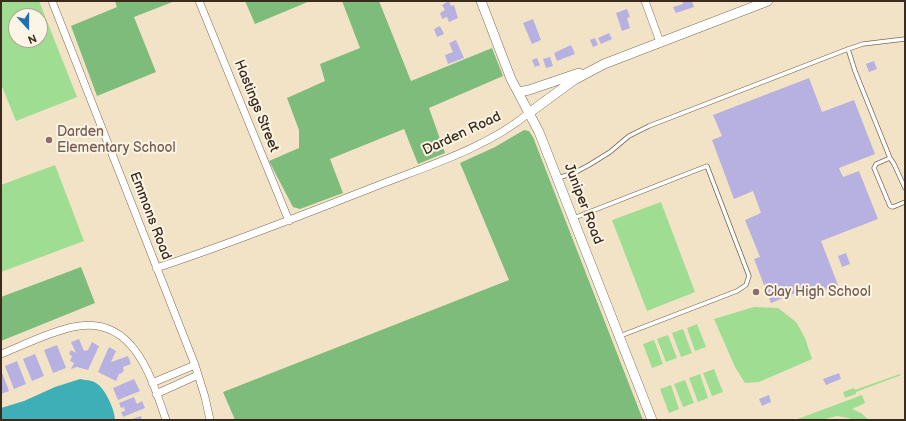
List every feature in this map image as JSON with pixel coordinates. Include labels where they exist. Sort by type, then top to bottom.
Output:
[{"type":"street","name":"Emmons Road","points":[[52,1],[198,375],[210,420]]},
{"type":"street","name":"Hastings Street","points":[[199,1],[289,220]]},
{"type":"street","name":"Juniper Road","points":[[481,1],[511,79],[539,132],[558,178],[652,420]]},
{"type":"street","points":[[644,1],[660,42]]},
{"type":"street","name":"Darden Road","points":[[156,268],[236,241],[485,142],[502,134],[574,80],[604,64],[768,1]]},
{"type":"street","points":[[518,92],[604,64]]},
{"type":"street","points":[[1,354],[72,327],[90,325],[100,326],[119,334],[133,346],[142,359],[166,420]]},
{"type":"street","points":[[152,383],[194,365]]},
{"type":"street","points":[[156,394],[198,375]]},
{"type":"lane","points":[[558,178],[574,173],[589,165],[610,152],[629,136],[649,126],[848,49],[863,44],[905,38]]},
{"type":"lane","points":[[848,49],[855,71],[890,158],[905,188]]},
{"type":"lane","points":[[890,158],[876,164],[874,168],[890,206],[893,207],[905,202]]},
{"type":"lane","points":[[573,219],[707,166],[748,276],[746,285],[737,291],[619,336]]},
{"type":"green space","points":[[1,1],[39,1],[42,8],[8,8],[8,48],[48,48],[48,24],[77,97],[16,121],[1,84]]},
{"type":"green space","points":[[115,1],[175,1],[134,17],[156,72],[97,96],[71,26],[117,7]]},
{"type":"green space","points":[[245,1],[310,1],[255,24]]},
{"type":"green space","points":[[342,1],[379,1],[411,81],[492,48],[503,76],[429,108],[445,153],[418,164],[404,129],[330,159],[343,193],[300,209],[293,207],[269,161],[299,148],[299,130],[287,98],[325,81],[320,64],[360,48]]},
{"type":"green space","points":[[524,130],[529,131],[533,137],[643,420],[235,420],[223,392],[509,280],[460,163],[495,147]]},
{"type":"green space","points":[[55,165],[84,241],[1,272],[1,185]]},
{"type":"green space","points":[[661,202],[695,292],[647,311],[612,220]]},
{"type":"green space","points":[[81,267],[95,303],[1,341],[1,297]]},
{"type":"green space","points":[[754,307],[778,308],[796,322],[805,338],[812,359],[759,382],[745,383],[735,367],[714,319]]},
{"type":"green space","points":[[697,324],[706,347],[695,351],[687,328]]},
{"type":"green space","points":[[683,329],[692,353],[681,357],[672,333]]},
{"type":"green space","points":[[668,335],[677,358],[666,362],[657,339]]},
{"type":"green space","points":[[654,340],[663,364],[652,368],[643,344]]},
{"type":"green space","points":[[714,369],[723,392],[712,396],[703,373]]},
{"type":"green space","points":[[700,374],[708,398],[698,402],[689,378]]},
{"type":"green space","points":[[900,374],[901,375],[856,392],[856,394],[845,398],[843,392],[854,388],[855,390]]},
{"type":"green space","points":[[685,380],[694,403],[683,407],[674,384]]},
{"type":"green space","points":[[671,385],[679,409],[669,413],[660,389]]},
{"type":"green space","points":[[862,395],[865,403],[852,409],[861,413],[869,420],[854,420],[837,416],[821,420],[795,420]]},
{"type":"water","points":[[80,379],[94,382],[103,389],[111,405],[115,420],[1,420],[1,408],[24,401],[55,387]]},
{"type":"building","points":[[449,1],[451,6],[454,5],[458,18],[449,22],[447,17],[442,19],[440,13],[445,10],[442,5]]},
{"type":"building","points":[[682,1],[692,1],[694,7],[676,13],[673,7],[683,4]]},
{"type":"building","points":[[627,9],[630,17],[627,18],[630,28],[622,31],[616,13]]},
{"type":"building","points":[[533,19],[541,40],[532,44],[523,23]]},
{"type":"building","points":[[440,26],[444,34],[437,37],[434,29]]},
{"type":"building","points":[[609,33],[612,39],[601,44],[598,38]]},
{"type":"building","points":[[595,38],[598,45],[593,47],[590,40]]},
{"type":"building","points":[[456,40],[464,58],[448,64],[445,55],[453,52],[449,43]]},
{"type":"building","points":[[571,45],[575,54],[557,61],[554,53]]},
{"type":"building","points":[[550,57],[553,66],[546,68],[543,59]]},
{"type":"building","points":[[537,58],[540,65],[535,67],[532,60]]},
{"type":"building","points":[[874,61],[877,69],[869,72],[866,64]]},
{"type":"building","points":[[809,78],[822,112],[854,100],[875,154],[839,168],[843,177],[859,171],[878,219],[821,241],[838,285],[813,294],[810,287],[771,303],[754,259],[760,257],[745,220],[761,213],[753,191],[734,199],[712,140],[722,136],[713,115]]},
{"type":"building","points":[[846,253],[850,264],[842,267],[838,256]]},
{"type":"building","points":[[79,339],[84,351],[88,350],[92,342],[99,346],[88,370],[77,367],[71,369],[74,363],[70,361],[72,356],[69,354],[71,350],[76,353],[71,342]]},
{"type":"building","points":[[57,345],[66,368],[53,373],[44,350]]},
{"type":"building","points":[[109,347],[116,351],[111,362],[128,356],[131,364],[123,367],[124,370],[119,374],[116,381],[98,372]]},
{"type":"building","points":[[35,354],[44,376],[32,381],[23,359]]},
{"type":"building","points":[[17,361],[26,384],[14,389],[5,366]]},
{"type":"building","points":[[1,370],[9,391],[1,394]]},
{"type":"building","points":[[839,373],[841,379],[826,385],[823,379]]},
{"type":"building","points":[[134,379],[140,391],[118,400],[113,388]]},
{"type":"building","points":[[769,395],[771,402],[762,406],[759,399]]},
{"type":"building","points":[[134,397],[137,404],[142,401],[145,408],[123,417],[121,412],[125,411],[124,407],[121,408],[119,403]]},
{"type":"building","points":[[141,416],[142,420],[129,420]]},
{"type":"place","name":"Darden Elementary School","points":[[49,140]]},
{"type":"place","name":"Clay High School","points":[[756,292]]}]
